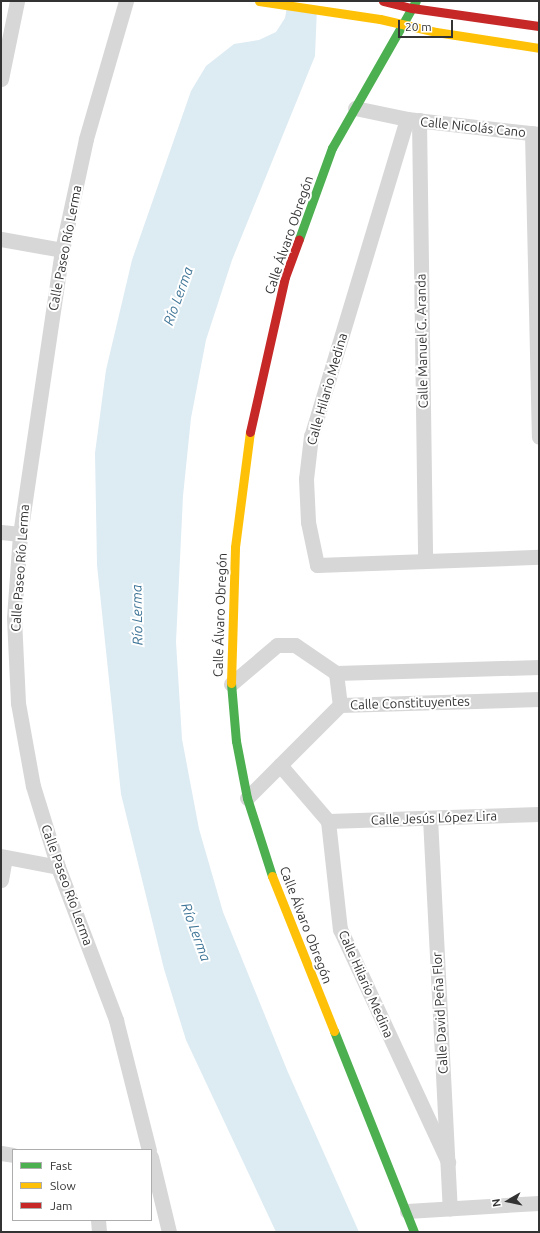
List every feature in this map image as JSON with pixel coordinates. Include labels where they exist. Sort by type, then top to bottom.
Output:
[{"type":"street","points":[[1,79],[17,1]]},
{"type":"street","name":"Calle Paseo Río Lerma","points":[[126,1],[86,139],[62,250],[20,534],[14,618],[18,703],[33,786],[58,867],[116,1020],[149,1149]]},
{"type":"street","points":[[259,1],[380,19],[402,26],[539,48]]},
{"type":"street","points":[[386,1],[414,4],[539,26]]},
{"type":"street","points":[[414,4],[442,1]]},
{"type":"street","name":"Calle Álvaro Obregón","points":[[414,4],[332,148],[285,277],[253,411],[235,547],[231,684],[236,741],[247,798],[276,888],[407,1211],[414,1232]]},
{"type":"street","name":"Calle Nicolás Cano","points":[[355,108],[413,120],[536,134]]},
{"type":"street","name":"Calle Manuel G. Aranda","points":[[413,120],[425,561]]},
{"type":"street","name":"Calle Hilario Medina","points":[[413,120],[311,436],[306,479],[308,522],[316,565],[539,557]]},
{"type":"street","points":[[536,134],[539,438]]},
{"type":"street","points":[[1,239],[62,250]]},
{"type":"street","points":[[1,532],[20,534]]},
{"type":"street","points":[[231,684],[277,645],[295,645],[336,673],[539,667]]},
{"type":"street","points":[[336,673],[340,705]]},
{"type":"street","name":"Calle Constituyentes","points":[[247,798],[340,705],[539,699]]},
{"type":"street","points":[[280,766],[328,821]]},
{"type":"street","name":"Calle Jesús López Lira","points":[[328,821],[539,814]]},
{"type":"street","name":"Calle David Peña Flor","points":[[430,818],[450,1208]]},
{"type":"street","name":"Calle Hilario Medina","points":[[328,821],[340,929],[448,1162]]},
{"type":"street","points":[[1,880],[3,856],[58,867]]},
{"type":"street","points":[[1,1153],[12,1155]]},
{"type":"street","points":[[152,1163],[154,1178],[169,1232]]},
{"type":"street","points":[[407,1211],[539,1204]]},
{"type":"street","points":[[98,1221],[99,1232]]},
{"type":"water","name":"Río Lerma","points":[[288,1],[317,7],[315,56],[232,260],[206,340],[191,418],[183,496],[176,642],[182,739],[199,829],[223,912],[287,1070],[359,1232],[276,1232],[186,1040],[164,969],[121,794],[97,565],[95,453],[106,370],[132,260],[191,91],[206,66],[234,44],[259,40],[276,32],[285,18]]},
{"type":"traffic: fast","points":[[299,239],[332,148],[416,1]]},
{"type":"traffic: fast","points":[[231,683],[236,741],[247,798],[272,876]]},
{"type":"traffic: fast","points":[[334,1031],[414,1232]]},
{"type":"traffic: slow","points":[[259,1],[380,19],[436,32],[539,48]]},
{"type":"traffic: slow","points":[[231,683],[235,547],[250,432]]},
{"type":"traffic: slow","points":[[272,876],[334,1031]]},
{"type":"traffic: jam","points":[[383,1],[412,8],[539,26]]},
{"type":"traffic: jam","points":[[250,432],[285,277],[299,239]]}]
